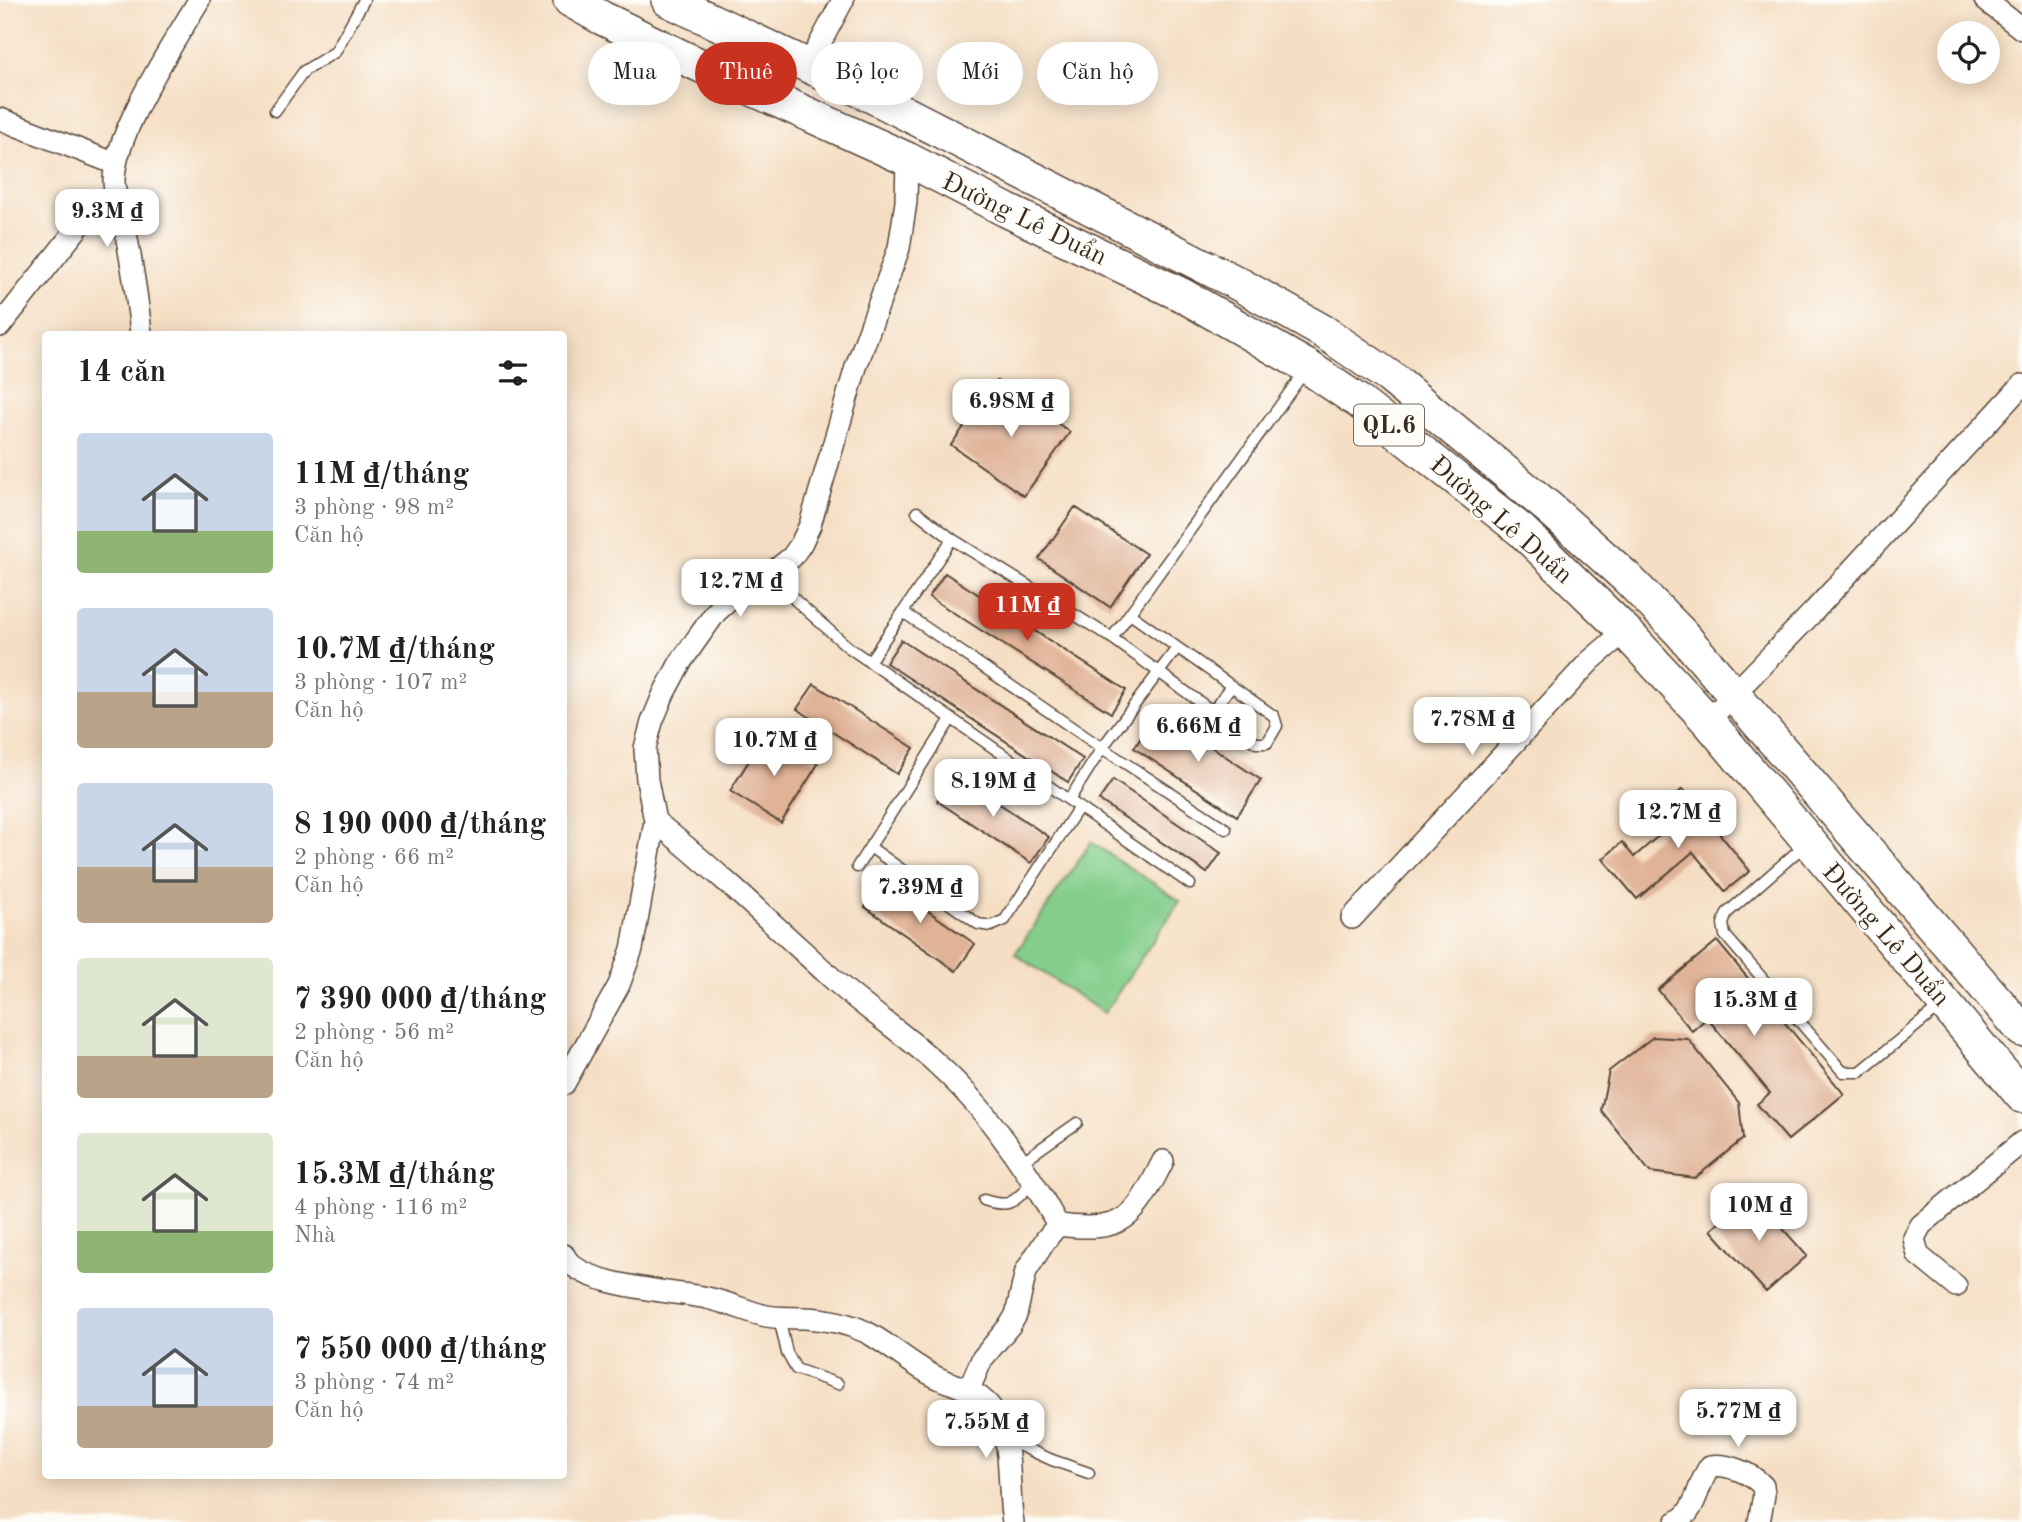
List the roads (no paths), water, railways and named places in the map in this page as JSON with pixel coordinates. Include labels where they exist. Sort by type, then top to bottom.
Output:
[{"type":"main road","name":"Đường Lê Duẩn","points":[[570,0],[684,58],[907,159],[1182,295],[1308,367],[1358,401],[1522,531],[1625,631],[1708,721],[2022,1096]]},
{"type":"main road","name":"Đường Lê Duẩn","points":[[668,0],[811,67]]},
{"type":"main road","points":[[846,130],[860,105]]},
{"type":"main road","name":"Đường Lê Duẩn","points":[[889,105],[1237,283],[1324,332],[1390,377],[1549,508],[1617,569],[1681,634],[2016,1012]]},
{"type":"street","points":[[141,331],[129,251],[115,194],[116,164],[126,132],[138,108],[199,0]]},
{"type":"street","points":[[808,66],[843,0]]},
{"type":"street","points":[[1985,0],[2022,29]]},
{"type":"street","points":[[0,119],[116,164]]},
{"type":"street","points":[[567,1079],[619,985],[632,949],[655,821],[647,780],[645,748],[652,722],[680,663],[716,612],[734,596],[792,557],[801,544],[810,524],[852,377],[898,248],[906,202],[907,159]]},
{"type":"street","points":[[0,326],[80,225],[115,194]]},
{"type":"street","points":[[1708,721],[2022,385]]},
{"type":"street","points":[[1352,918],[1590,661],[1625,631]]},
{"type":"street","points":[[655,821],[713,870],[835,982],[939,1065],[997,1129],[1058,1225]]},
{"type":"street","points":[[1956,1286],[1918,1255],[1914,1238],[1921,1225],[2022,1142]]},
{"type":"street","points":[[1058,1225],[1089,1229],[1111,1226],[1123,1220],[1131,1214],[1149,1189],[1163,1161]]},
{"type":"street","points":[[969,1389],[982,1359],[1016,1315],[1026,1271],[1058,1225]]},
{"type":"street","points":[[567,1260],[572,1267],[581,1272],[625,1285],[717,1300],[762,1315],[829,1320],[850,1325],[867,1332],[937,1377],[969,1389],[994,1412],[1005,1439],[1013,1522]]},
{"type":"street","points":[[1676,1522],[1690,1512],[1704,1475],[1710,1466],[1717,1465],[1746,1473],[1763,1486],[1759,1522]]},
{"type":"lane","points":[[275,111],[304,71],[335,52],[364,0]]},
{"type":"lane","points":[[1112,638],[1308,367]]},
{"type":"lane","points":[[916,512],[952,539],[1112,638],[1256,743],[1267,743],[1277,726],[1276,718],[1130,614]]},
{"type":"lane","points":[[870,662],[952,539]]},
{"type":"lane","points":[[773,572],[796,601],[820,624],[870,662],[1190,884]]},
{"type":"lane","points":[[903,612],[1226,829]]},
{"type":"lane","points":[[1069,800],[1102,748],[1177,648]]},
{"type":"lane","points":[[1213,711],[1230,687]]},
{"type":"lane","points":[[857,867],[951,719]]},
{"type":"lane","points":[[870,847],[978,924],[991,926],[1005,920],[1079,807]]},
{"type":"lane","points":[[1808,842],[1727,913],[1723,930],[1812,1038],[1843,1072],[1860,1072],[1945,1002]]},
{"type":"lane","points":[[1020,1163],[1077,1123]]},
{"type":"lane","points":[[985,1200],[1000,1205],[1012,1204],[1033,1182]]},
{"type":"lane","points":[[779,1318],[787,1353],[796,1369],[838,1384]]},
{"type":"lane","points":[[1005,1439],[1089,1473]]}]
